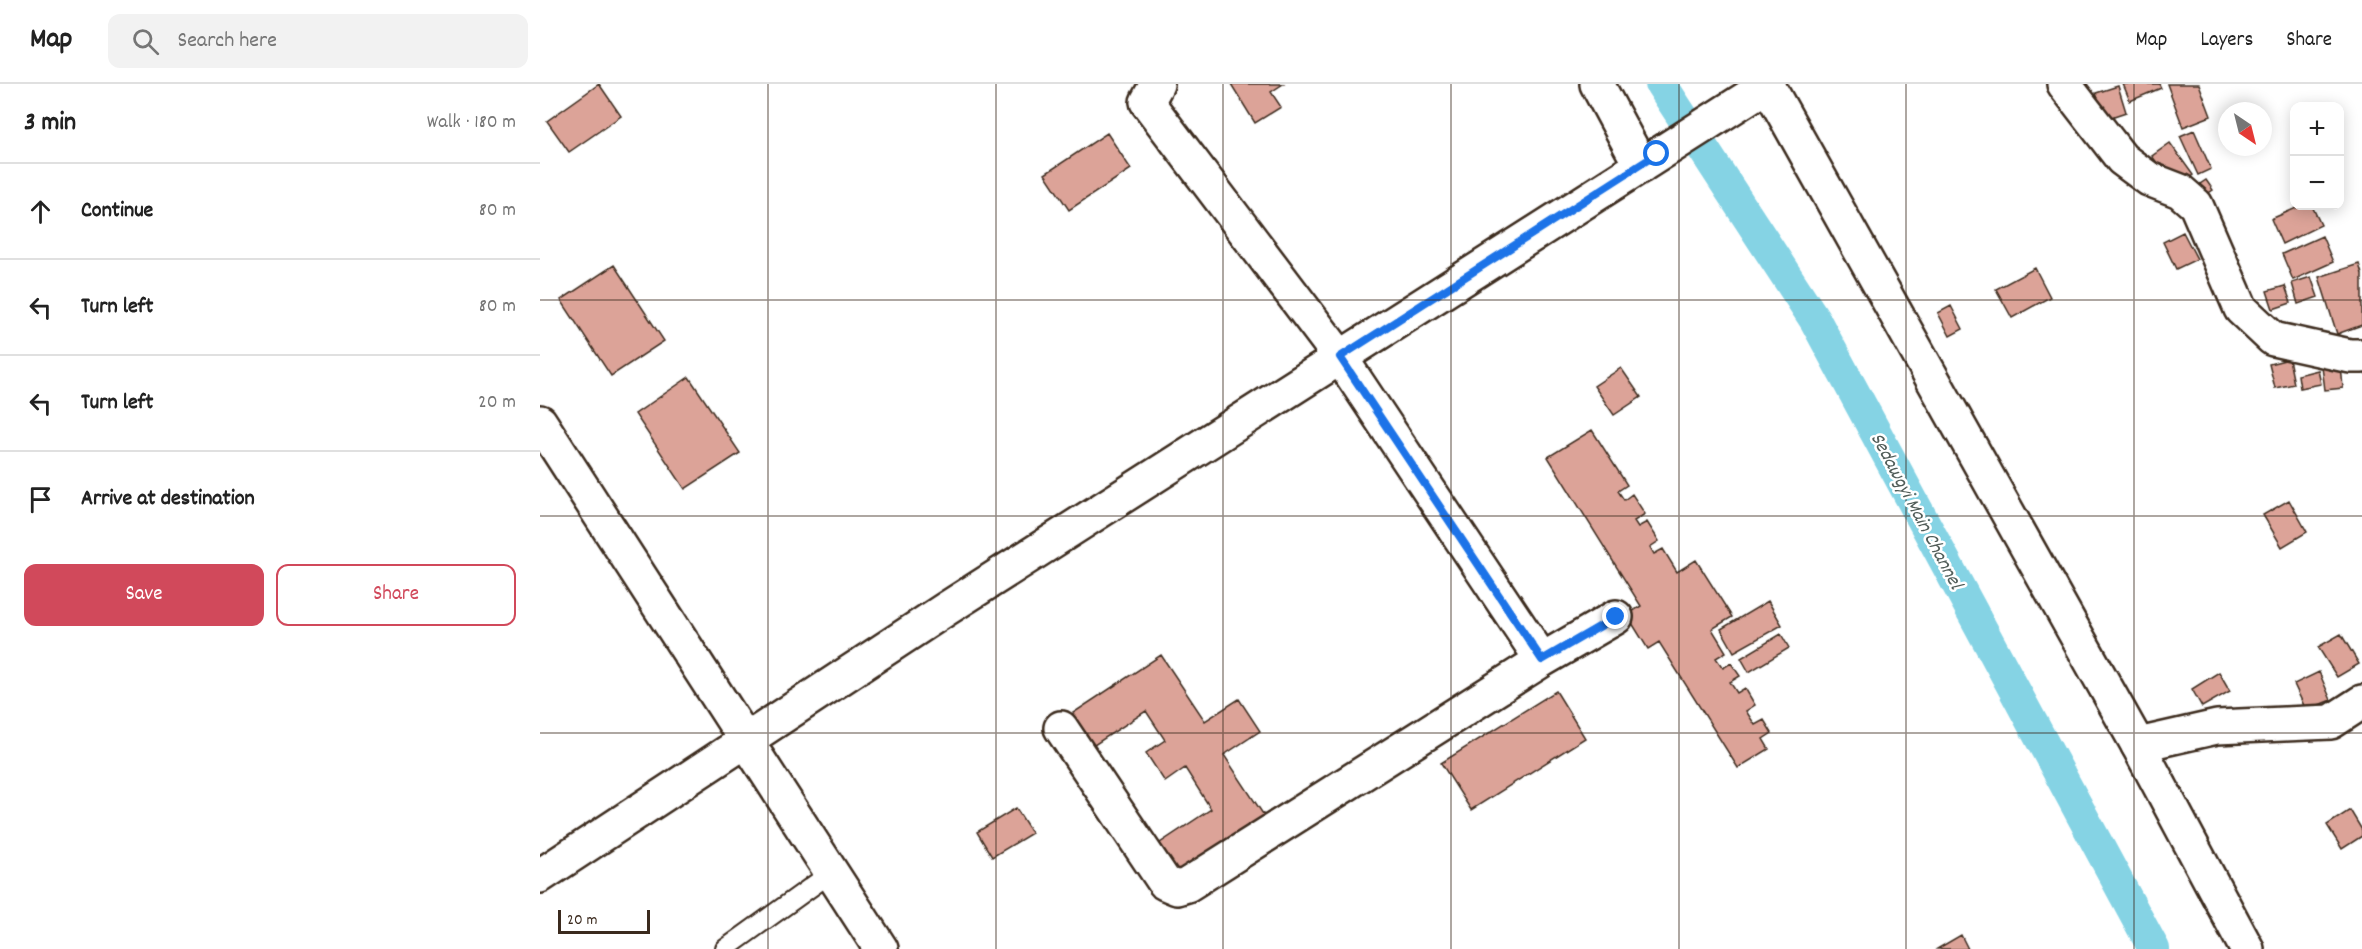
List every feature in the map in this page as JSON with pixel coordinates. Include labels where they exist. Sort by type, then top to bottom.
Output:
[{"type":"street","points":[[1597,84],[1649,160]]},
{"type":"street","points":[[2064,84],[2122,159],[2149,179],[2180,191],[2196,205],[2241,309],[2265,332],[2273,339],[2350,356],[2362,356]]},
{"type":"street","points":[[1148,87],[1147,102],[1340,357],[1542,660]]},
{"type":"street","points":[[540,876],[946,609],[1761,88],[2138,746],[2247,949]]},
{"type":"street","points":[[540,422],[881,949]]},
{"type":"street","points":[[1061,728],[1165,883],[1177,888],[1188,885],[1542,660],[1616,617]]},
{"type":"street","points":[[2138,746],[2217,727],[2331,722],[2362,702]]},
{"type":"lane","points":[[725,949],[832,872]]},
{"type":"building","points":[[599,84],[621,116],[569,152],[547,121]]},
{"type":"building","points":[[1231,84],[1283,84],[1271,92],[1281,107],[1255,123]]},
{"type":"building","points":[[2123,84],[2159,84],[2161,88],[2130,101]]},
{"type":"building","points":[[2167,84],[2199,84],[2211,116],[2183,127]]},
{"type":"building","points":[[2118,86],[2126,112],[2105,119],[2096,93]]},
{"type":"building","points":[[2194,130],[2211,169],[2198,175],[2180,136]]},
{"type":"building","points":[[1107,133],[1131,169],[1069,210],[1045,174]]},
{"type":"building","points":[[2170,143],[2193,175],[2175,188],[2152,156]]},
{"type":"building","points":[[2206,180],[2213,190],[2198,200],[2191,190]]},
{"type":"building","points":[[2292,210],[2314,210],[2321,225],[2282,244],[2271,219]]},
{"type":"building","points":[[2183,232],[2197,259],[2176,269],[2163,242]]},
{"type":"building","points":[[2322,236],[2333,262],[2293,280],[2282,254]]},
{"type":"building","points":[[2359,264],[2362,274],[2362,325],[2337,334],[2319,277]]},
{"type":"building","points":[[614,265],[664,341],[611,376],[561,300]]},
{"type":"building","points":[[2035,268],[2050,297],[2012,318],[1996,289]]},
{"type":"building","points":[[2311,277],[2318,297],[2298,304],[2292,283]]},
{"type":"building","points":[[2285,286],[2291,303],[2273,309],[2267,291]]},
{"type":"building","points":[[1951,306],[1963,329],[1950,336],[1938,313]]},
{"type":"building","points":[[2289,359],[2294,384],[2275,388],[2269,364]]},
{"type":"building","points":[[2341,365],[2343,388],[2325,390],[2322,367]]},
{"type":"building","points":[[1621,368],[1641,397],[1614,415],[1594,386]]},
{"type":"building","points":[[2318,370],[2321,384],[2300,388],[2298,375]]},
{"type":"building","points":[[689,377],[740,453],[685,489],[635,414]]},
{"type":"building","points":[[1592,430],[1627,485],[1618,491],[1624,500],[1632,494],[1645,514],[1634,521],[1638,527],[1647,522],[1659,541],[1650,547],[1654,554],[1663,549],[1677,572],[1696,560],[1732,617],[1712,629],[1726,652],[1716,658],[1723,668],[1731,663],[1740,676],[1730,682],[1737,693],[1745,688],[1755,705],[1746,711],[1755,725],[1764,720],[1772,733],[1763,739],[1769,749],[1738,768],[1659,642],[1648,649],[1627,615],[1641,606],[1548,457]]},
{"type":"building","points":[[2289,500],[2307,532],[2282,547],[2263,515]]},
{"type":"building","points":[[1768,601],[1782,625],[1734,652],[1721,629]]},
{"type":"building","points":[[1781,634],[1789,648],[1749,672],[1741,658]]},
{"type":"building","points":[[2341,634],[2359,664],[2337,677],[2318,647]]},
{"type":"building","points":[[1161,655],[1205,721],[1239,699],[1260,731],[1224,755],[1265,817],[1177,875],[1157,845],[1211,809],[1185,768],[1165,782],[1146,753],[1165,740],[1146,711],[1085,751],[1064,719]]},
{"type":"building","points":[[2219,672],[2230,691],[2202,707],[2192,689]]},
{"type":"building","points":[[2319,672],[2331,700],[2306,710],[2294,684]]},
{"type":"building","points":[[1556,691],[1585,738],[1471,810],[1441,763]]},
{"type":"building","points":[[1016,808],[1032,833],[992,857],[977,832]]},
{"type":"building","points":[[2350,810],[2362,830],[2362,836],[2342,849],[2327,825]]},
{"type":"building","points":[[1961,935],[1968,949],[1937,949]]},
{"type":"waterway","name":"Sedawgyi Main Channel","points":[[1661,84],[1815,320],[2154,949]]},
{"type":"route","points":[[1616,617],[1542,660],[1340,357],[1657,154]]}]
